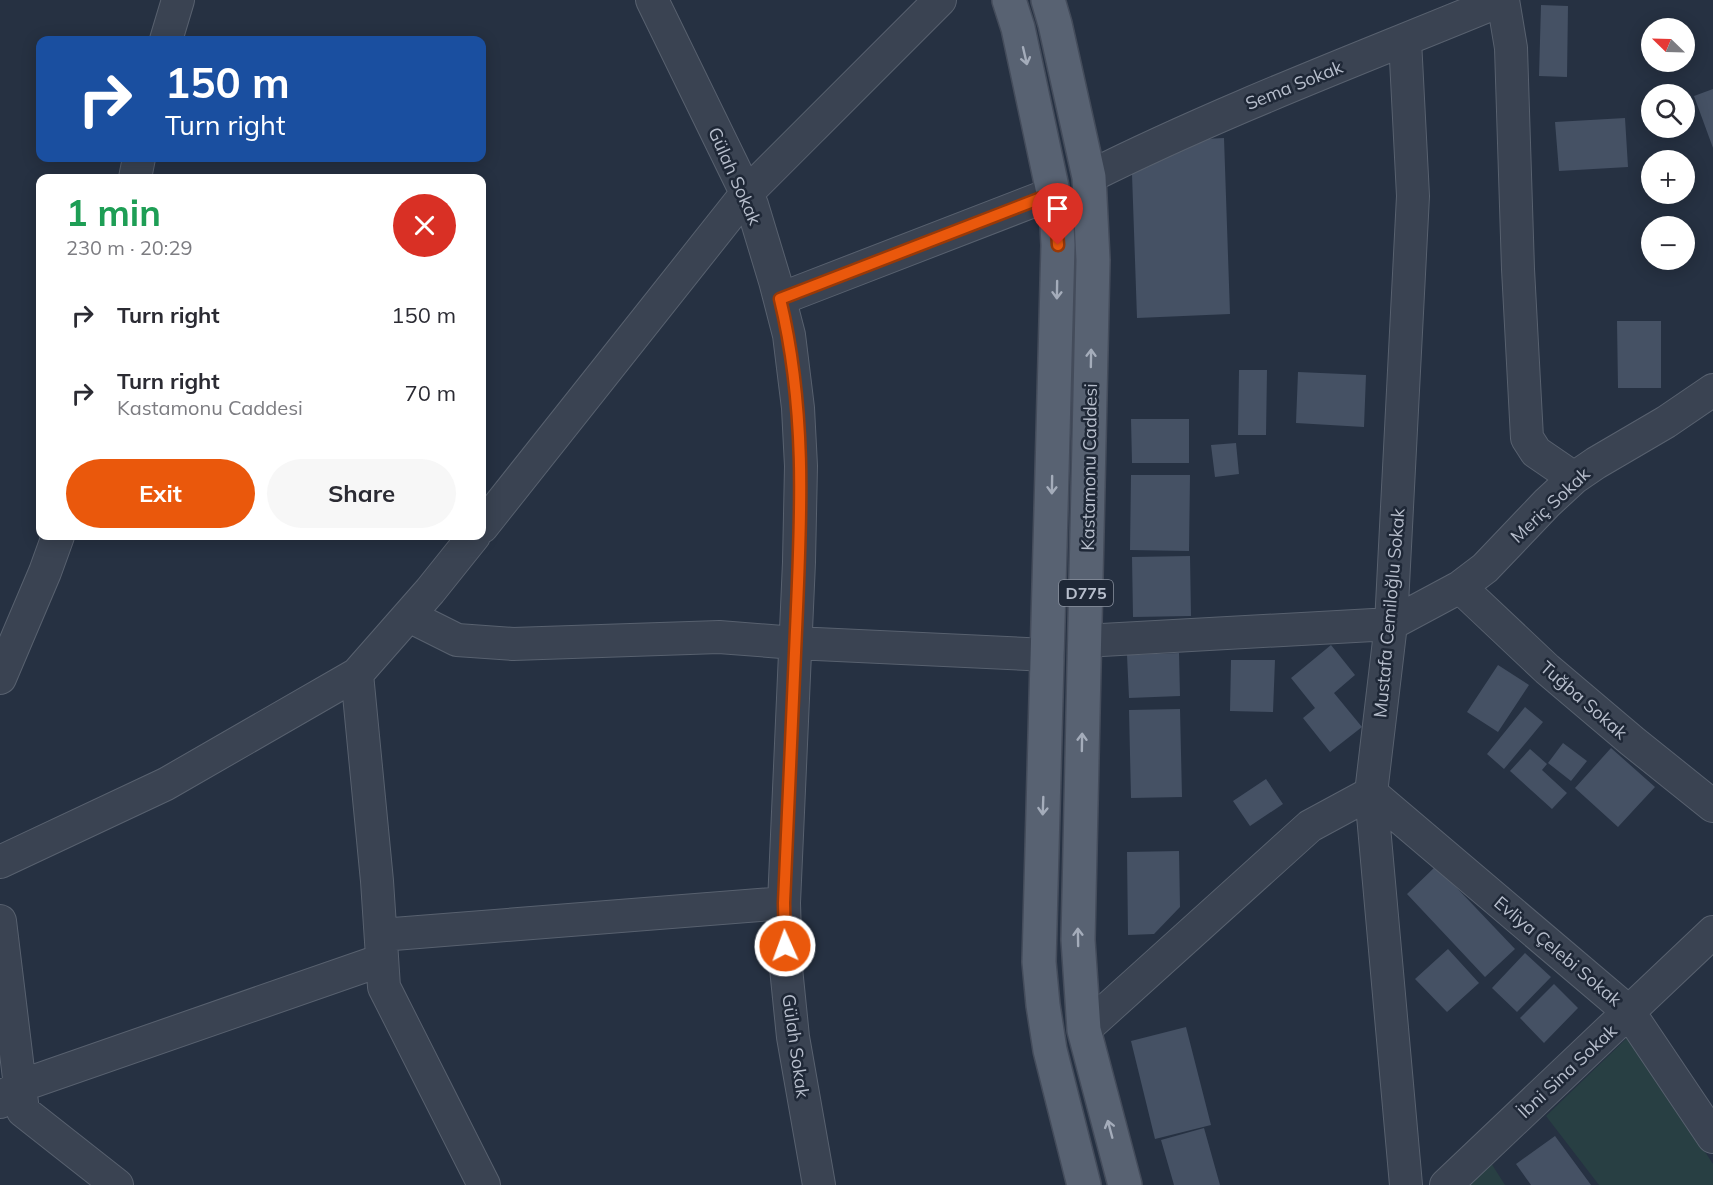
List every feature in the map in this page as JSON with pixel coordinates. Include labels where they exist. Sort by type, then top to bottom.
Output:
[{"type":"main road","name":"Kastamonu Caddesi","points":[[1009,0],[1021,39],[1054,193],[1058,245],[1039,962],[1050,1050],[1084,1185]]},
{"type":"main road","name":"Kastamonu Caddesi","points":[[1048,0],[1089,177],[1094,260],[1078,940],[1084,1030],[1125,1185]]},
{"type":"street","points":[[167,36],[178,0]]},
{"type":"street","name":"Gülah Sokak","points":[[652,0],[752,205],[789,335],[798,408],[801,466],[784,903],[786,968],[793,1037],[819,1185]]},
{"type":"street","points":[[486,521],[746,194],[940,0]]},
{"type":"street","points":[[1502,0],[1511,48],[1518,269],[1527,438],[1536,452],[1574,478]]},
{"type":"street","name":"Sema Sokak","points":[[1089,177],[1195,127],[1502,0]]},
{"type":"street","name":"Mustafa Cemiloğlu Sokak","points":[[1405,40],[1413,196],[1391,624],[1371,793],[1406,1185]]},
{"type":"street","points":[[780,299],[1054,193]]},
{"type":"street","name":"Meriç Sokak","points":[[1391,624],[1460,587],[1485,568],[1574,478],[1666,422],[1713,390]]},
{"type":"street","points":[[0,678],[57,540]]},
{"type":"street","points":[[0,862],[166,784],[357,674],[409,616],[471,540]]},
{"type":"street","name":"Tuğba Sokak","points":[[1460,587],[1547,669],[1713,806]]},
{"type":"street","points":[[409,616],[457,640],[513,644],[719,637],[795,643],[1047,655]]},
{"type":"street","points":[[1084,641],[1391,624]]},
{"type":"street","points":[[357,674],[384,987],[484,1185]]},
{"type":"street","points":[[1084,1030],[1310,826],[1371,793]]},
{"type":"street","name":"Evliya Çelebi Sokak","points":[[1371,793],[1629,1012],[1713,1137]]},
{"type":"street","points":[[10,1094],[382,947],[784,903]]},
{"type":"street","points":[[0,921],[10,1094],[23,1111],[117,1185]]},
{"type":"street","name":"İbni Sina Sokak","points":[[1446,1185],[1713,932]]},
{"type":"green space","points":[[1629,1036],[1713,1164],[1713,1185],[1599,1185],[1546,1116]]},
{"type":"green space","points":[[1491,1163],[1505,1185],[1469,1185]]},
{"type":"building","points":[[1541,5],[1568,6],[1567,77],[1539,76]]},
{"type":"building","points":[[1713,89],[1713,148],[1695,99],[1695,96]]},
{"type":"building","points":[[1625,118],[1628,167],[1559,171],[1555,122]]},
{"type":"building","points":[[1224,138],[1230,314],[1137,318],[1132,174],[1205,139]]},
{"type":"building","points":[[1617,321],[1661,321],[1661,388],[1618,388]]},
{"type":"building","points":[[1239,370],[1267,370],[1266,435],[1238,435]]},
{"type":"building","points":[[1298,372],[1366,375],[1364,427],[1296,423]]},
{"type":"building","points":[[1131,419],[1189,419],[1189,463],[1132,463]]},
{"type":"building","points":[[1236,443],[1239,474],[1215,477],[1211,445]]},
{"type":"building","points":[[1131,475],[1190,475],[1189,551],[1130,550]]},
{"type":"building","points":[[1190,556],[1191,616],[1133,617],[1132,557]]},
{"type":"building","points":[[1331,645],[1355,675],[1334,693],[1362,727],[1330,752],[1303,718],[1315,708],[1291,678]]},
{"type":"building","points":[[1179,653],[1180,696],[1129,698],[1127,655]]},
{"type":"building","points":[[1231,660],[1275,660],[1273,712],[1230,711]]},
{"type":"building","points":[[1498,665],[1529,685],[1498,732],[1467,712]]},
{"type":"building","points":[[1525,707],[1543,722],[1504,769],[1487,754]]},
{"type":"building","points":[[1180,709],[1182,797],[1131,798],[1129,710]]},
{"type":"building","points":[[1563,743],[1587,761],[1571,781],[1548,763]]},
{"type":"building","points":[[1611,748],[1655,787],[1618,827],[1575,788]]},
{"type":"building","points":[[1530,749],[1547,764],[1542,770],[1567,793],[1552,809],[1510,771]]},
{"type":"building","points":[[1266,779],[1283,804],[1250,826],[1233,801]]},
{"type":"building","points":[[1179,851],[1180,907],[1154,934],[1128,935],[1127,852]]},
{"type":"building","points":[[1436,866],[1515,949],[1485,977],[1407,894]]},
{"type":"building","points":[[1448,949],[1479,983],[1447,1012],[1415,979]]},
{"type":"building","points":[[1525,953],[1551,977],[1517,1012],[1492,988]]},
{"type":"building","points":[[1554,984],[1578,1008],[1544,1043],[1520,1018]]},
{"type":"building","points":[[1186,1027],[1211,1125],[1155,1139],[1131,1041]]},
{"type":"building","points":[[1204,1128],[1220,1185],[1174,1185],[1161,1140]]},
{"type":"building","points":[[1555,1136],[1591,1185],[1531,1185],[1516,1164]]},
{"type":"route","points":[[785,946],[784,903],[801,466],[798,408],[789,335],[780,299],[1054,193],[1058,245]]}]
